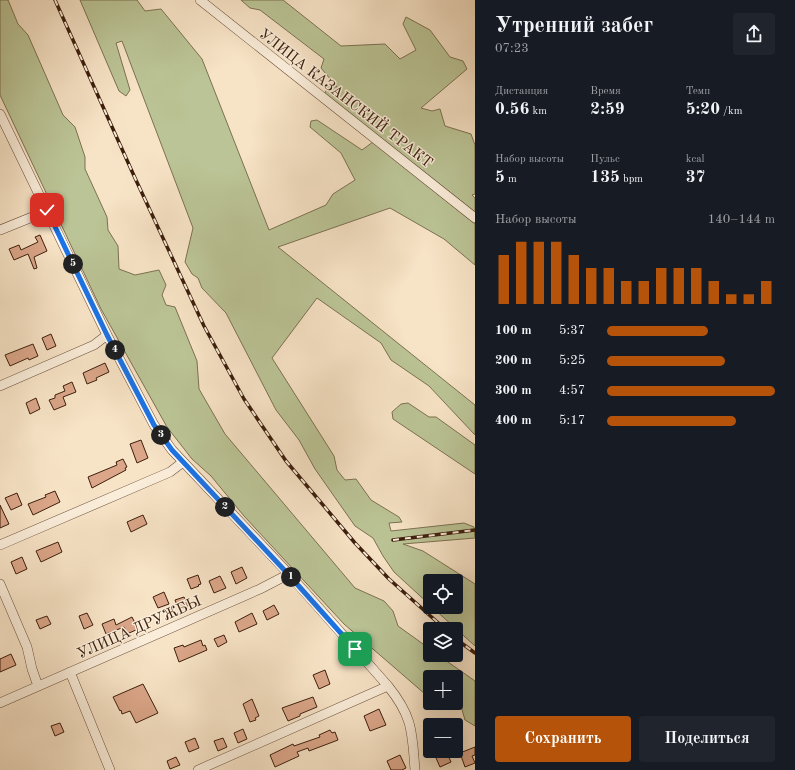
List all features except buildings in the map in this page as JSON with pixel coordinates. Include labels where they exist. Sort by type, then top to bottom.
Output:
[{"type":"street","name":"УЛИЦА КАЗАНСКИЙ ТРАКТ","points":[[200,0],[475,218]]},
{"type":"street","points":[[0,114],[107,335],[154,425],[182,462],[288,574],[398,698],[412,728],[415,770]]},
{"type":"street","points":[[0,230],[47,210]]},
{"type":"street","points":[[0,386],[94,345],[107,335]]},
{"type":"street","points":[[0,544],[170,472],[182,462]]},
{"type":"street","name":"УЛИЦА ДРУЖБЫ","points":[[0,703],[260,589],[288,574]]},
{"type":"street","points":[[0,584],[26,647],[38,686]]},
{"type":"street","points":[[70,672],[110,770]]},
{"type":"street","points":[[198,770],[388,686]]},
{"type":"green space","points":[[0,0],[8,0],[18,24],[28,35],[63,115],[75,127],[85,157],[85,169],[107,217],[108,230],[118,246],[119,269],[135,275],[159,270],[166,285],[162,295],[166,305],[175,307],[197,361],[199,389],[225,434],[355,588],[384,601],[393,611],[398,626],[423,644],[423,662],[448,662],[459,670],[423,670],[423,692],[344,624],[244,516],[211,476],[192,459],[167,427],[101,309],[0,95]]},
{"type":"green space","points":[[80,0],[137,0],[145,11],[161,9],[202,59],[269,230],[326,205],[333,194],[355,180],[341,153],[310,127],[311,121],[317,120],[362,150],[373,142],[475,224],[475,265],[444,239],[390,208],[278,247],[475,405],[475,435],[429,386],[391,360],[381,343],[317,298],[272,358],[334,456],[337,470],[345,480],[356,479],[371,500],[399,517],[402,522],[389,523],[391,531],[464,523],[474,527],[475,538],[403,544],[423,551],[459,574],[423,574],[423,599],[394,572],[373,538],[355,526],[315,469],[299,440],[276,410],[226,313],[202,288],[198,278],[192,274],[185,262],[193,228],[122,41],[116,43],[130,90],[126,96],[119,91]]},
{"type":"green space","points":[[241,0],[283,0],[341,46],[385,44],[400,59],[416,50],[403,24],[406,17],[430,30],[450,57],[463,61],[467,69],[421,108],[432,111],[440,109],[445,126],[471,134],[475,145],[475,194],[472,195],[475,198],[475,212],[325,93],[328,86],[337,87],[321,68],[324,59],[260,10],[250,8]]},
{"type":"green space","points":[[408,403],[429,417],[436,417],[475,445],[475,474],[393,419],[392,412],[401,404]]},
{"type":"green space","points":[[463,576],[475,584],[475,646],[463,635],[463,622],[449,622],[440,614],[463,614]]},
{"type":"green space","points":[[463,673],[475,681],[475,726],[465,720],[462,710]]},
{"type":"railway","points":[[55,0],[135,178],[204,326],[244,399],[286,461],[355,543],[389,579],[437,622]]},
{"type":"railway","points":[[393,540],[475,530]]},
{"type":"railway","points":[[463,644],[475,653]]},
{"type":"route","points":[[47,210],[107,335],[154,425],[172,450],[288,574],[355,649]]}]
